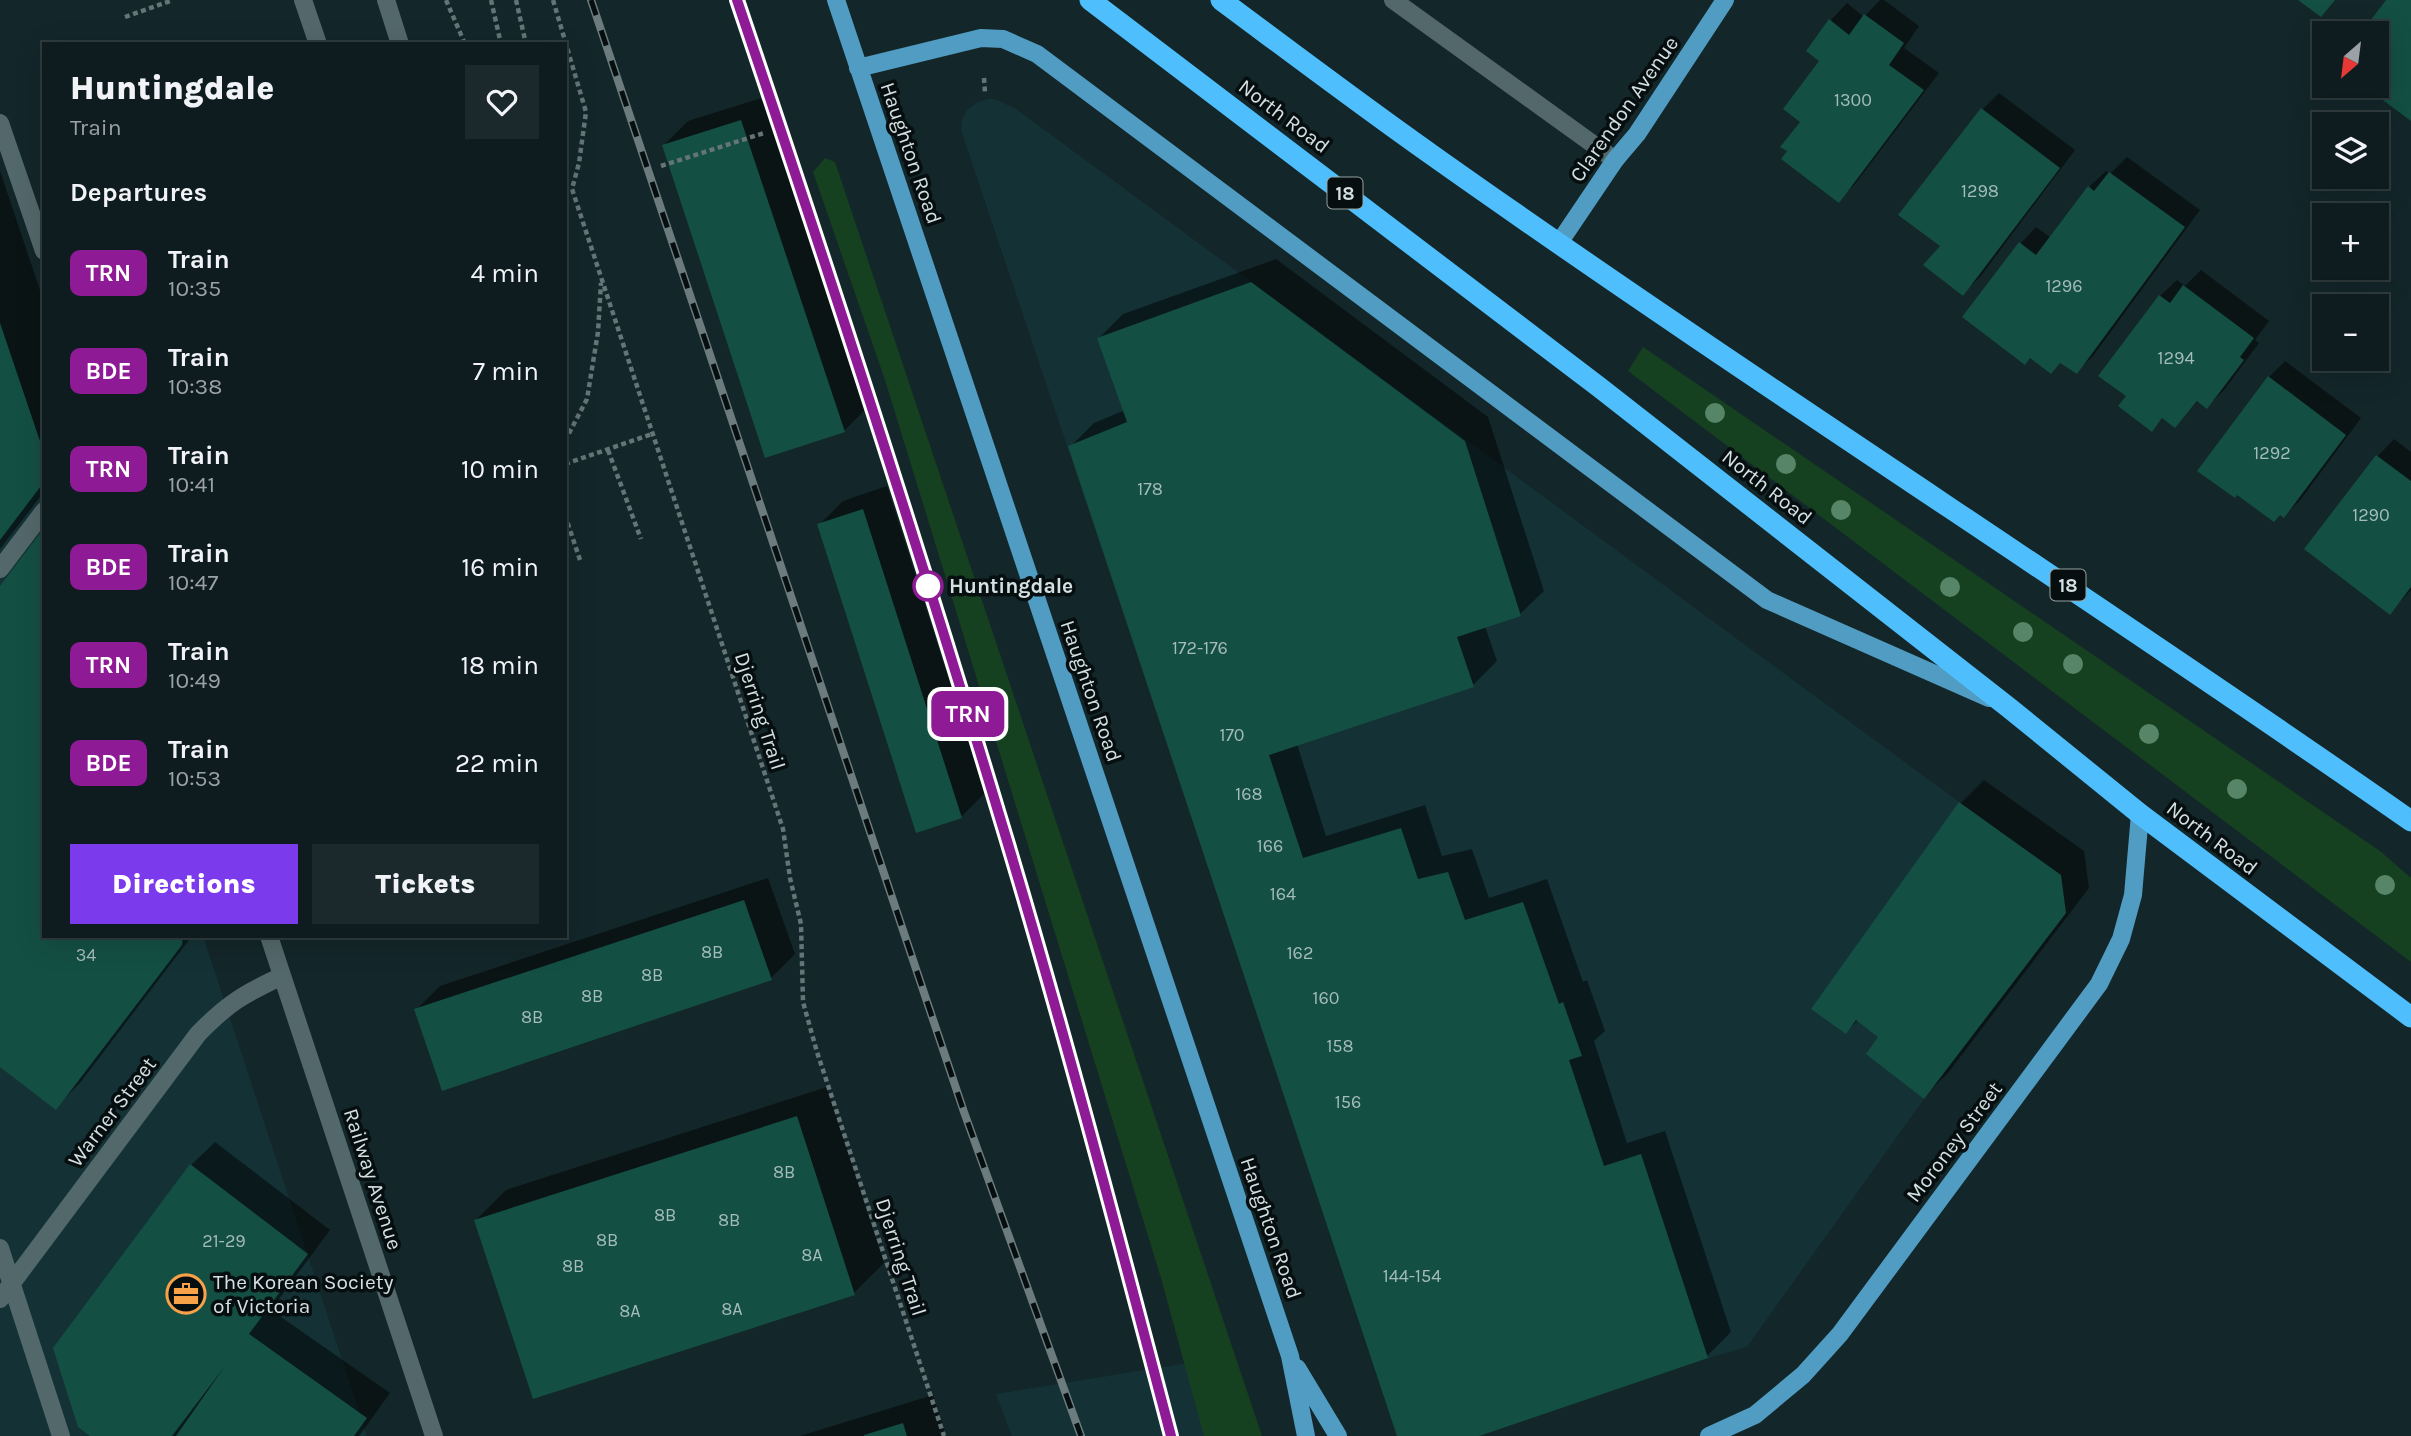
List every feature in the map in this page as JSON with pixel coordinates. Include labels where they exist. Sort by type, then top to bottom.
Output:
[{"type":"highway","name":"North Road","points":[[1090,0],[1600,387],[2008,706],[2140,814],[2411,1017]]},
{"type":"highway","name":"18","points":[[1221,0],[1429,153],[1559,243],[2226,692],[2411,821]]},
{"type":"main road","name":"Haughton Road","points":[[835,0],[1290,1356],[1306,1436]]},
{"type":"main road","name":"Clarendon Avenue","points":[[1559,243],[1615,160],[1637,134],[1725,0]]},
{"type":"main road","points":[[858,68],[981,38],[1003,39],[1037,54],[1767,600],[2008,706]]},
{"type":"main road","name":"Moroney Street","points":[[1709,1436],[1755,1415],[1803,1375],[1840,1334],[2099,984],[2121,939],[2133,895],[2140,814]]},
{"type":"main road","name":"Haughton Road","points":[[1290,1356],[1338,1436]]},
{"type":"street","points":[[303,0],[317,42]]},
{"type":"street","points":[[386,0],[399,42]]},
{"type":"street","points":[[1394,0],[1615,160]]},
{"type":"street","points":[[0,123],[42,245]]},
{"type":"street","points":[[0,569],[42,513]]},
{"type":"street","name":"Railway Avenue","points":[[270,938],[434,1436]]},
{"type":"street","name":"Warner Street","points":[[0,1299],[198,1034],[238,997],[282,976]]},
{"type":"street","points":[[0,1248],[61,1436]]},
{"type":"path","points":[[125,16],[173,0]]},
{"type":"path","points":[[491,0],[501,42]]},
{"type":"path","points":[[516,0],[526,42]]},
{"type":"path","points":[[553,0],[565,42]]},
{"type":"path","points":[[445,1],[464,42]]},
{"type":"path","points":[[567,48],[586,112],[579,163],[572,189],[567,185]]},
{"type":"path","points":[[661,166],[764,133]]},
{"type":"path","name":"Djerring Trail","points":[[572,189],[783,830],[790,878],[801,924],[803,1002],[817,1052],[944,1436]]},
{"type":"path","points":[[567,436],[587,399],[598,332],[601,280]]},
{"type":"path","points":[[567,463],[652,434]]},
{"type":"path","points":[[608,450],[641,538]]},
{"type":"path","points":[[567,521],[579,560]]},
{"type":"shaded area","points":[[987,99],[995,99],[1016,109],[1959,802],[2066,913],[1924,1099],[1747,1347],[1479,1436],[1250,991],[961,130],[967,110]]},
{"type":"shaded area","points":[[0,322],[42,447],[42,938],[204,938],[367,1436],[0,1436]]},
{"type":"shaded area","points":[[1226,1357],[1254,1436],[1012,1436],[996,1394]]},
{"type":"green space","points":[[825,158],[835,162],[1262,1436],[1204,1436],[1161,1278],[885,380],[813,172]]},
{"type":"green space","points":[[1643,347],[2380,851],[2411,878],[2411,962],[1628,371]]},
{"type":"building","points":[[2298,0],[2335,0],[2321,17]]},
{"type":"building","points":[[2386,0],[2411,0],[2411,121],[2380,98],[2389,98],[2389,21],[2370,21]]},
{"type":"building","points":[[1864,14],[1904,43],[1889,65],[1924,90],[1839,203],[1781,159],[1787,151],[1780,147],[1800,122],[1783,109],[1819,61],[1806,51],[1829,19],[1849,35]]},
{"type":"building","points":[[1981,108],[2060,168],[1963,296],[1923,265],[1940,246],[1898,215]]},
{"type":"building","points":[[741,120],[845,432],[765,458],[662,145]]},
{"type":"building","points":[[2109,172],[2185,227],[2077,374],[2060,363],[2051,374],[2030,358],[2025,365],[1962,317],[2019,242],[2036,255],[2088,186],[2094,191]]},
{"type":"building","points":[[1251,282],[1465,441],[1521,616],[1457,637],[1474,687],[1269,755],[1303,858],[1401,828],[1418,879],[1448,872],[1465,920],[1523,902],[1559,1004],[1563,1002],[1582,1056],[1569,1060],[1604,1166],[1641,1154],[1708,1358],[1479,1436],[1397,1436],[1068,446],[1127,422],[1097,338]]},
{"type":"building","points":[[2183,285],[2254,338],[2240,357],[2244,360],[2207,409],[2197,401],[2175,428],[2162,418],[2152,432],[2118,406],[2126,396],[2098,376],[2159,295],[2170,303]]},
{"type":"building","points":[[0,323],[42,447],[42,485],[0,540]]},
{"type":"building","points":[[2268,376],[2346,435],[2284,518],[2280,515],[2274,522],[2197,471]]},
{"type":"building","points":[[2376,455],[2411,481],[2411,587],[2390,615],[2304,549]]},
{"type":"building","points":[[863,509],[962,818],[916,833],[817,524]]},
{"type":"building","points":[[42,531],[42,938],[183,938],[182,945],[56,1110],[0,1067],[0,586]]},
{"type":"building","points":[[1959,802],[2061,875],[2066,913],[1924,1099],[1866,1054],[1878,1037],[1856,1020],[1846,1034],[1811,1009]]},
{"type":"building","points":[[744,900],[772,980],[442,1091],[414,1009]]},
{"type":"building","points":[[797,1116],[855,1295],[533,1399],[474,1220]]},
{"type":"building","name":"The Korean Society of Victoria","points":[[190,1164],[308,1254],[249,1334],[367,1418],[354,1436],[176,1436],[225,1366],[172,1436],[90,1436],[78,1427],[53,1348]]},
{"type":"building","points":[[903,1423],[907,1436],[864,1436],[864,1435]]},
{"type":"railway","points":[[591,0],[964,1112],[1081,1436]]},
{"type":"railway","points":[[737,0],[856,356],[968,714],[1073,1074],[1171,1436]]},
{"type":"train","name":"TRN","points":[[737,0],[874,411],[999,813],[1075,1079],[1171,1436]]},
{"type":"place","name":"Huntingdale","points":[[928,586]]},
{"type":"place","name":"The Korean Society of Victoria","points":[[186,1294]]}]
